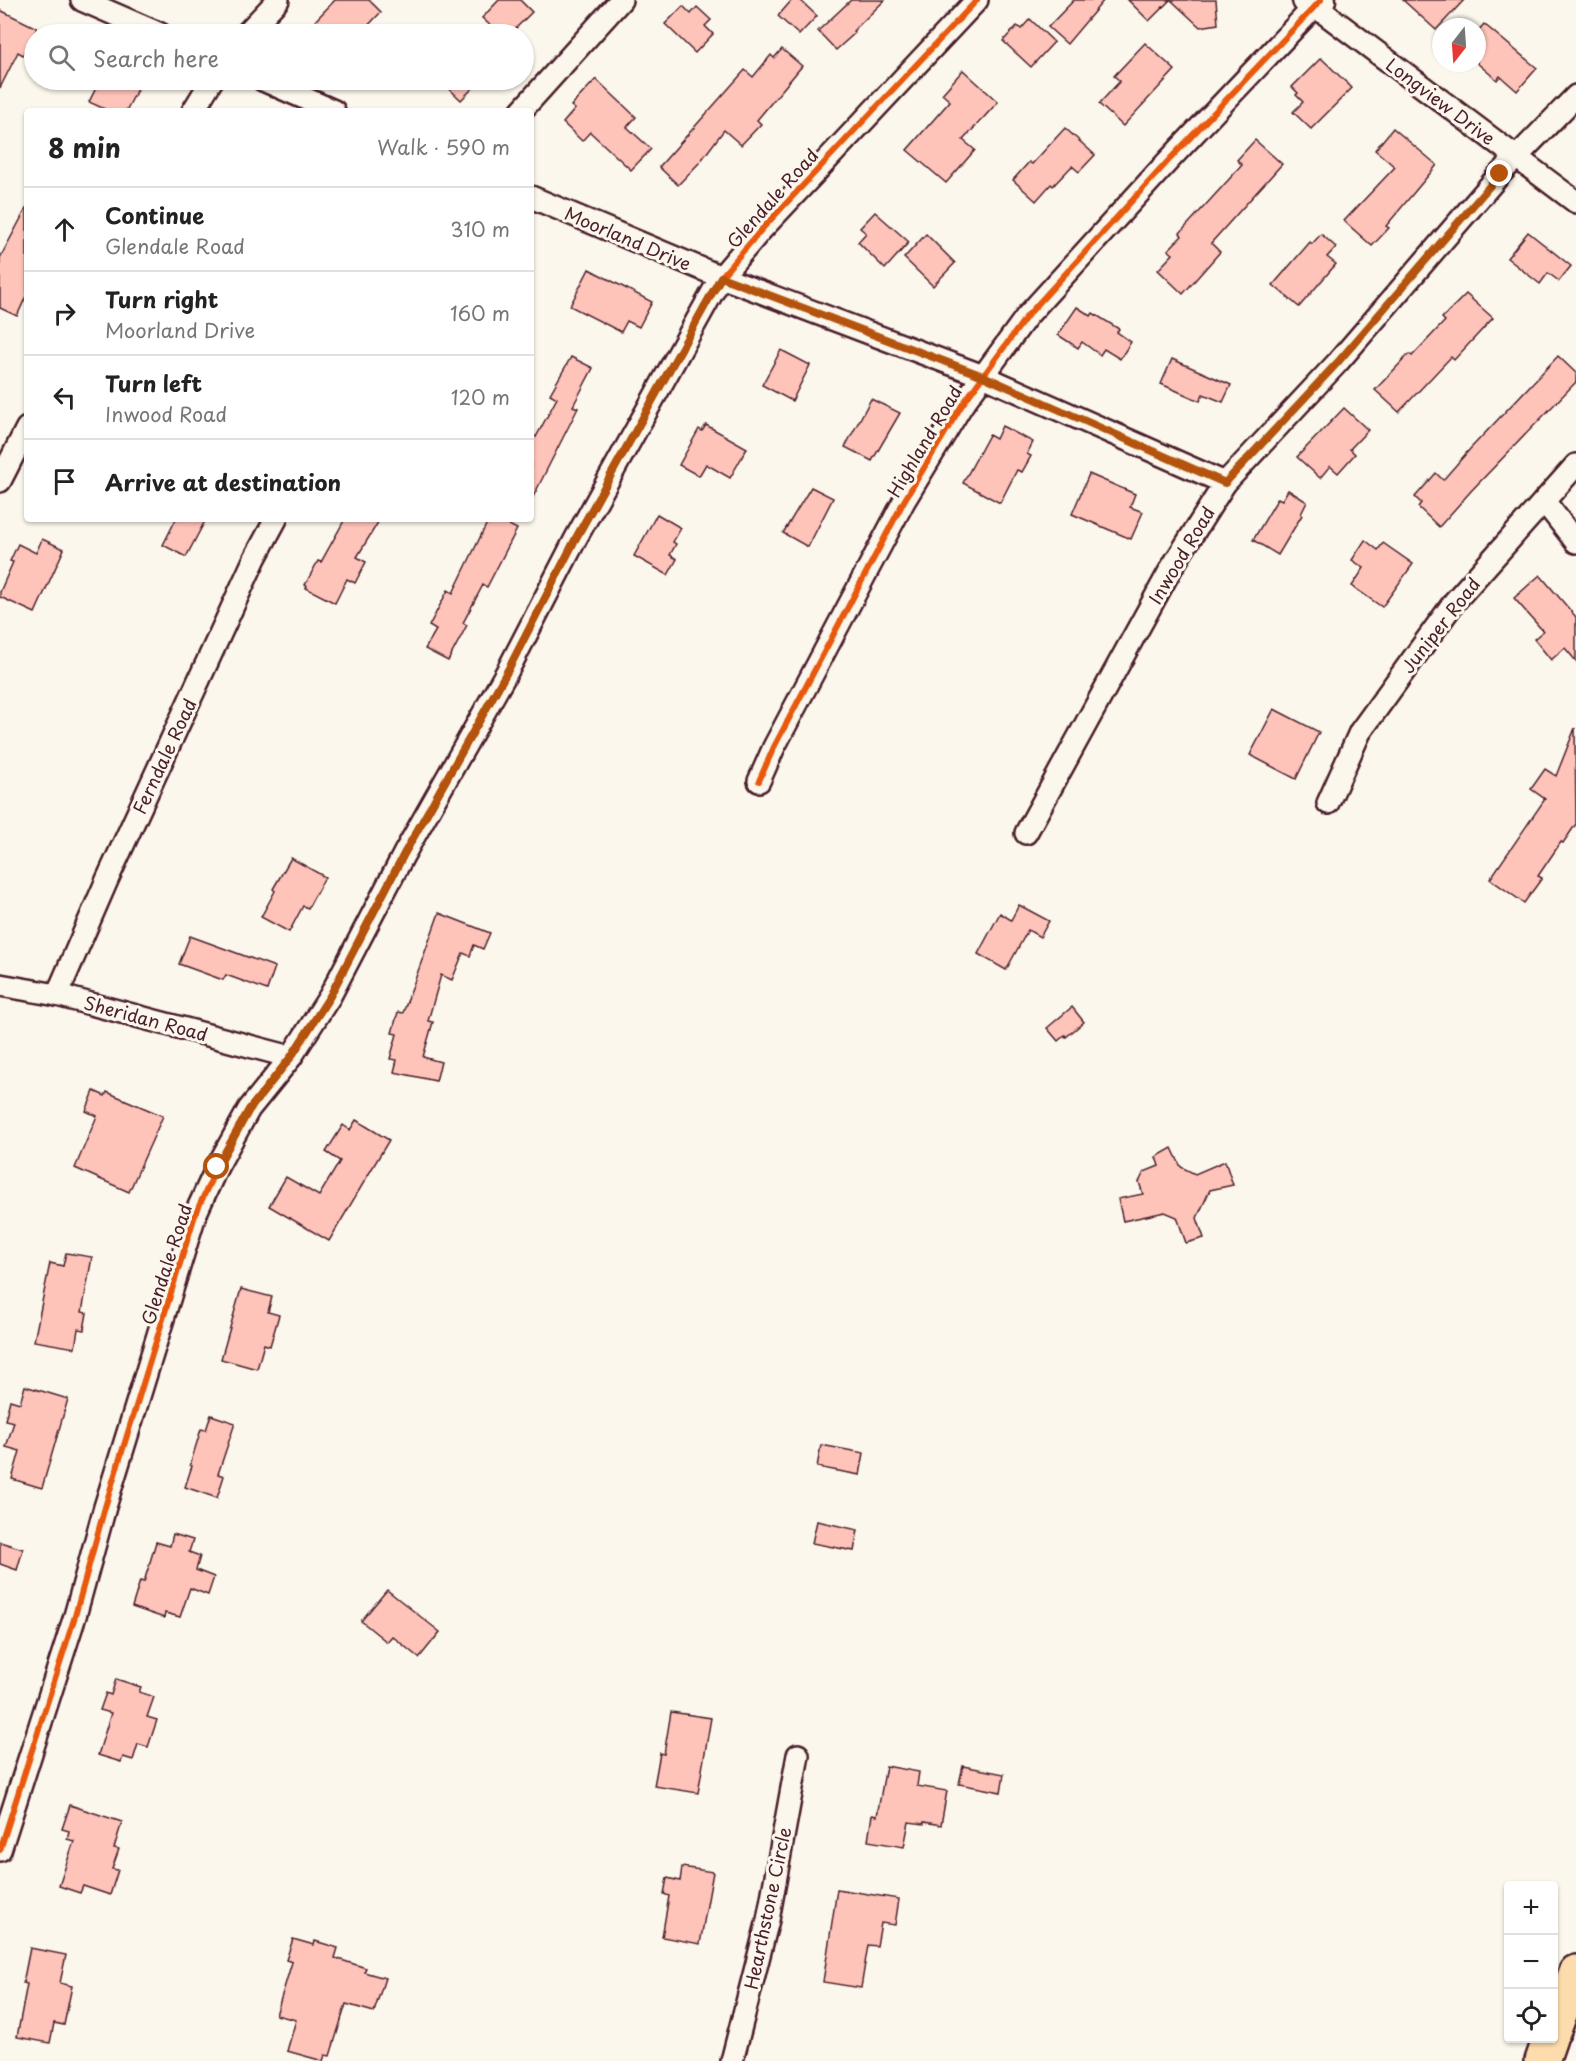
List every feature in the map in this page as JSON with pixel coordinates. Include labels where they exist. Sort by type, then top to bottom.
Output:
[{"type":"highway","points":[[1558,2019],[1576,1972]]},
{"type":"highway","points":[[1542,2061],[1548,2043]]},
{"type":"street","points":[[82,0],[137,24]]},
{"type":"street","points":[[255,24],[278,0]]},
{"type":"street","points":[[524,108],[621,0]]},
{"type":"street","name":"Glendale Road","points":[[0,1850],[71,1628],[105,1507],[195,1215],[217,1167],[249,1110],[291,1057],[330,996],[404,854],[508,670],[576,538],[721,277],[762,228],[977,0]]},
{"type":"street","name":"Longview Drive","points":[[1314,2],[1576,201]]},
{"type":"street","name":"Highland Road","points":[[759,781],[774,747],[904,501],[962,405],[1027,316],[1314,2]]},
{"type":"street","points":[[195,108],[206,90]]},
{"type":"street","points":[[286,90],[327,108]]},
{"type":"street","name":"Inwood Road","points":[[1026,833],[1172,567],[1225,483],[1338,362],[1500,174],[1576,96]]},
{"type":"street","name":"Moorland Drive","points":[[534,198],[721,277],[983,376],[1225,483]]},
{"type":"street","points":[[0,481],[24,434]]},
{"type":"street","name":"Juniper Road","points":[[1328,803],[1360,732],[1455,601],[1576,465]]},
{"type":"street","points":[[1544,501],[1576,542]]},
{"type":"street","name":"Ferndale Road","points":[[57,994],[250,569],[274,522]]},
{"type":"street","name":"Sheridan Road","points":[[0,985],[57,994],[291,1057]]},
{"type":"street","name":"Hearthstone Circle","points":[[732,2061],[768,1920],[798,1755]]},
{"type":"building","points":[[335,0],[369,0],[381,12],[370,24],[318,24],[315,21]]},
{"type":"building","points":[[499,0],[520,0],[532,12],[520,24],[489,24],[482,18]]},
{"type":"building","points":[[792,0],[800,0],[817,16],[799,35],[778,16]]},
{"type":"building","points":[[851,0],[885,0],[836,50],[818,31]]},
{"type":"building","points":[[1074,0],[1104,0],[1067,44],[1048,27]]},
{"type":"building","points":[[1128,0],[1170,0],[1149,21]]},
{"type":"building","points":[[1171,0],[1216,0],[1218,24],[1200,27]]},
{"type":"building","points":[[1403,0],[1464,0],[1447,18],[1432,18],[1432,26]]},
{"type":"building","points":[[683,6],[691,14],[697,7],[711,20],[705,26],[713,34],[695,53],[665,24]]},
{"type":"building","points":[[0,10],[29,24],[24,24],[24,53],[23,55],[18,52],[0,88]]},
{"type":"building","points":[[1030,19],[1054,42],[1031,67],[1003,41],[1017,26],[1021,29]]},
{"type":"building","points":[[1486,26],[1537,68],[1517,91],[1500,76],[1497,80],[1486,71]]},
{"type":"building","points":[[1145,43],[1175,70],[1123,126],[1099,104],[1120,81],[1114,76]]},
{"type":"building","points":[[782,49],[802,66],[757,120],[761,124],[741,145],[724,130],[700,162],[678,185],[659,167],[745,70],[753,77],[771,55],[774,58]]},
{"type":"building","points":[[1321,58],[1352,88],[1311,129],[1293,112],[1303,102],[1292,87]]},
{"type":"building","points":[[963,70],[998,102],[963,140],[975,150],[946,183],[907,150],[950,101],[942,94]]},
{"type":"building","points":[[596,79],[636,117],[627,127],[651,149],[631,170],[590,132],[582,141],[563,123],[575,109],[571,106]]},
{"type":"building","points":[[95,90],[137,90],[128,108],[102,108],[89,102]]},
{"type":"building","points":[[450,90],[471,90],[461,100]]},
{"type":"building","points":[[1065,128],[1095,155],[1079,172],[1072,166],[1036,201],[1013,180],[1029,162],[1032,164]]},
{"type":"building","points":[[1393,128],[1437,165],[1386,226],[1389,228],[1372,246],[1344,221],[1395,167],[1375,150]]},
{"type":"building","points":[[1255,140],[1282,164],[1211,243],[1220,252],[1183,294],[1158,270],[1173,254],[1168,250],[1182,236],[1180,233],[1242,165],[1237,160]]},
{"type":"building","points":[[875,212],[909,242],[885,269],[858,242],[866,233],[860,228]]},
{"type":"building","points":[[24,213],[24,301],[17,316],[0,308],[0,258]]},
{"type":"building","points":[[1528,232],[1571,266],[1559,281],[1548,273],[1540,284],[1507,258]]},
{"type":"building","points":[[926,234],[955,263],[933,286],[904,258]]},
{"type":"building","points":[[1321,234],[1336,247],[1327,257],[1336,264],[1299,307],[1273,285],[1310,242],[1312,244]]},
{"type":"building","points":[[589,269],[652,302],[639,327],[627,321],[621,332],[570,306]]},
{"type":"building","points":[[1466,294],[1493,318],[1454,360],[1451,357],[1399,412],[1375,390],[1409,354],[1412,356],[1445,321],[1442,318]]},
{"type":"building","points":[[1077,307],[1091,316],[1093,313],[1119,329],[1117,332],[1131,342],[1120,359],[1104,349],[1100,355],[1082,342],[1078,348],[1058,335]]},
{"type":"building","points":[[781,350],[810,365],[792,401],[762,385]]},
{"type":"building","points":[[1558,356],[1576,373],[1576,382],[1439,527],[1418,507],[1421,503],[1415,497],[1436,473],[1443,480]]},
{"type":"building","points":[[571,357],[593,368],[573,406],[578,408],[534,495],[534,436],[536,437],[557,398],[550,394]]},
{"type":"building","points":[[1172,359],[1231,385],[1223,402],[1203,394],[1200,401],[1161,384]]},
{"type":"building","points":[[871,399],[900,413],[872,461],[845,447]]},
{"type":"building","points":[[1344,408],[1368,430],[1350,449],[1355,454],[1338,473],[1330,466],[1320,478],[1297,457]]},
{"type":"building","points":[[706,425],[747,448],[730,478],[706,464],[699,476],[679,465],[699,429],[702,431]]},
{"type":"building","points":[[1002,426],[1033,442],[1027,454],[1031,456],[1022,472],[1017,470],[1000,503],[963,483],[989,435],[996,439]]},
{"type":"building","points":[[1089,474],[1135,494],[1130,507],[1143,512],[1131,539],[1072,514]]},
{"type":"building","points":[[811,487],[833,498],[808,547],[783,533]]},
{"type":"building","points":[[1288,490],[1307,502],[1302,515],[1278,555],[1253,540],[1278,498],[1282,500]]},
{"type":"building","points":[[657,514],[681,528],[673,542],[676,544],[670,555],[677,559],[668,575],[634,556]]},
{"type":"building","points":[[174,522],[204,522],[186,557],[163,545]]},
{"type":"building","points":[[343,522],[378,522],[357,557],[366,562],[355,583],[347,579],[335,603],[306,588],[305,585],[318,561],[321,562]]},
{"type":"building","points":[[488,522],[504,522],[517,529],[487,587],[483,585],[463,623],[467,625],[448,661],[425,649],[436,630],[429,626],[448,590],[453,593]]},
{"type":"building","points":[[42,539],[64,549],[35,613],[0,597],[0,592],[18,544],[36,553]]},
{"type":"building","points":[[1365,540],[1378,550],[1383,543],[1413,564],[1382,607],[1352,586],[1364,568],[1352,560]]},
{"type":"building","points":[[1540,575],[1576,617],[1576,661],[1565,648],[1551,660],[1534,639],[1543,631],[1514,598]]},
{"type":"building","points":[[1274,709],[1319,732],[1296,779],[1250,755]]},
{"type":"building","points":[[1575,728],[1576,824],[1538,876],[1542,878],[1524,903],[1490,879],[1545,799],[1531,789],[1545,769],[1556,776]]},
{"type":"building","points":[[291,858],[325,877],[308,908],[303,906],[289,932],[261,917],[275,891],[273,889]]},
{"type":"building","points":[[1019,905],[1049,921],[1040,937],[1028,930],[1006,970],[978,954],[1000,913],[1011,920]]},
{"type":"building","points":[[439,913],[490,933],[483,949],[474,945],[470,956],[463,953],[452,980],[441,975],[428,1021],[433,1022],[423,1057],[441,1062],[436,1081],[394,1072],[397,1060],[390,1059],[397,1034],[392,1033],[398,1012],[403,1013]]},
{"type":"building","points":[[190,936],[275,967],[267,990],[226,975],[223,980],[179,964]]},
{"type":"building","points":[[1072,1007],[1084,1022],[1058,1041],[1047,1028]]},
{"type":"building","points":[[94,1091],[105,1096],[107,1092],[163,1116],[129,1192],[75,1168],[97,1116],[86,1111]]},
{"type":"building","points":[[356,1120],[389,1140],[329,1241],[269,1206],[286,1177],[319,1196],[340,1161],[326,1152],[343,1125],[350,1130]]},
{"type":"building","points":[[1172,1148],[1181,1167],[1195,1174],[1225,1161],[1233,1185],[1210,1190],[1197,1218],[1204,1238],[1186,1243],[1177,1217],[1165,1212],[1123,1221],[1118,1199],[1143,1194],[1139,1182],[1144,1172],[1159,1166],[1156,1157]]},
{"type":"building","points":[[66,1253],[92,1257],[82,1312],[87,1313],[84,1330],[78,1329],[75,1348],[34,1341],[50,1263],[63,1266]]},
{"type":"building","points":[[241,1289],[272,1297],[268,1312],[279,1315],[270,1346],[264,1344],[257,1369],[221,1359]]},
{"type":"building","points":[[25,1386],[68,1399],[42,1488],[12,1479],[20,1451],[6,1447],[14,1422],[5,1420],[10,1400],[20,1403]]},
{"type":"building","points":[[211,1415],[235,1423],[218,1474],[224,1476],[217,1498],[185,1487],[201,1429],[206,1430]]},
{"type":"building","points":[[821,1445],[864,1453],[860,1475],[817,1467]]},
{"type":"building","points":[[817,1521],[858,1530],[854,1551],[812,1543]]},
{"type":"building","points":[[173,1534],[193,1540],[189,1552],[200,1556],[196,1570],[214,1577],[208,1595],[190,1588],[180,1617],[165,1613],[164,1618],[132,1607],[140,1581],[144,1582],[156,1542],[170,1546]]},
{"type":"building","points":[[0,1542],[23,1549],[17,1570],[0,1564]]},
{"type":"building","points":[[387,1590],[440,1632],[419,1658],[392,1636],[387,1642],[361,1621]]},
{"type":"building","points":[[116,1679],[141,1687],[139,1692],[154,1697],[147,1717],[157,1720],[148,1747],[138,1744],[133,1760],[123,1757],[121,1762],[98,1755],[111,1713],[100,1710],[106,1693],[111,1695]]},
{"type":"building","points":[[671,1712],[711,1718],[698,1793],[654,1786],[660,1753],[664,1754]]},
{"type":"building","points":[[886,1766],[919,1772],[917,1786],[947,1791],[941,1825],[909,1822],[904,1847],[868,1841],[872,1815],[877,1816]]},
{"type":"building","points":[[963,1766],[1004,1774],[1001,1792],[959,1784]]},
{"type":"building","points":[[70,1805],[122,1822],[114,1848],[119,1849],[112,1869],[118,1870],[110,1895],[83,1886],[80,1893],[59,1886],[74,1841],[67,1839],[69,1831],[62,1829]]},
{"type":"building","points":[[682,1867],[713,1872],[700,1944],[662,1937],[669,1896],[664,1894],[667,1878],[680,1881]]},
{"type":"building","points":[[837,1889],[899,1899],[895,1925],[881,1923],[877,1946],[868,1945],[861,1988],[823,1982]]},
{"type":"building","points":[[293,1939],[314,1945],[315,1941],[338,1948],[335,1958],[366,1968],[364,1972],[385,1978],[374,2012],[346,2004],[330,2056],[325,2055],[323,2061],[287,2051],[296,2020],[276,2015],[292,1962],[286,1960]]},
{"type":"building","points":[[30,1948],[66,1955],[60,1983],[72,1986],[64,2025],[54,2023],[50,2043],[17,2037],[27,1984],[23,1983]]},
{"type":"cycle path","points":[[0,1850],[75,1616],[105,1507],[195,1215],[217,1167],[249,1109],[291,1057],[330,996],[404,854],[508,670],[576,538],[721,277],[762,229],[977,0]]},
{"type":"cycle path","points":[[759,781],[774,747],[904,501],[962,405],[1027,316],[1169,160],[1321,0]]},
{"type":"route","points":[[217,1167],[249,1110],[291,1057],[330,996],[404,854],[508,670],[576,538],[721,277],[983,376],[1225,483],[1338,362],[1500,174]]}]
